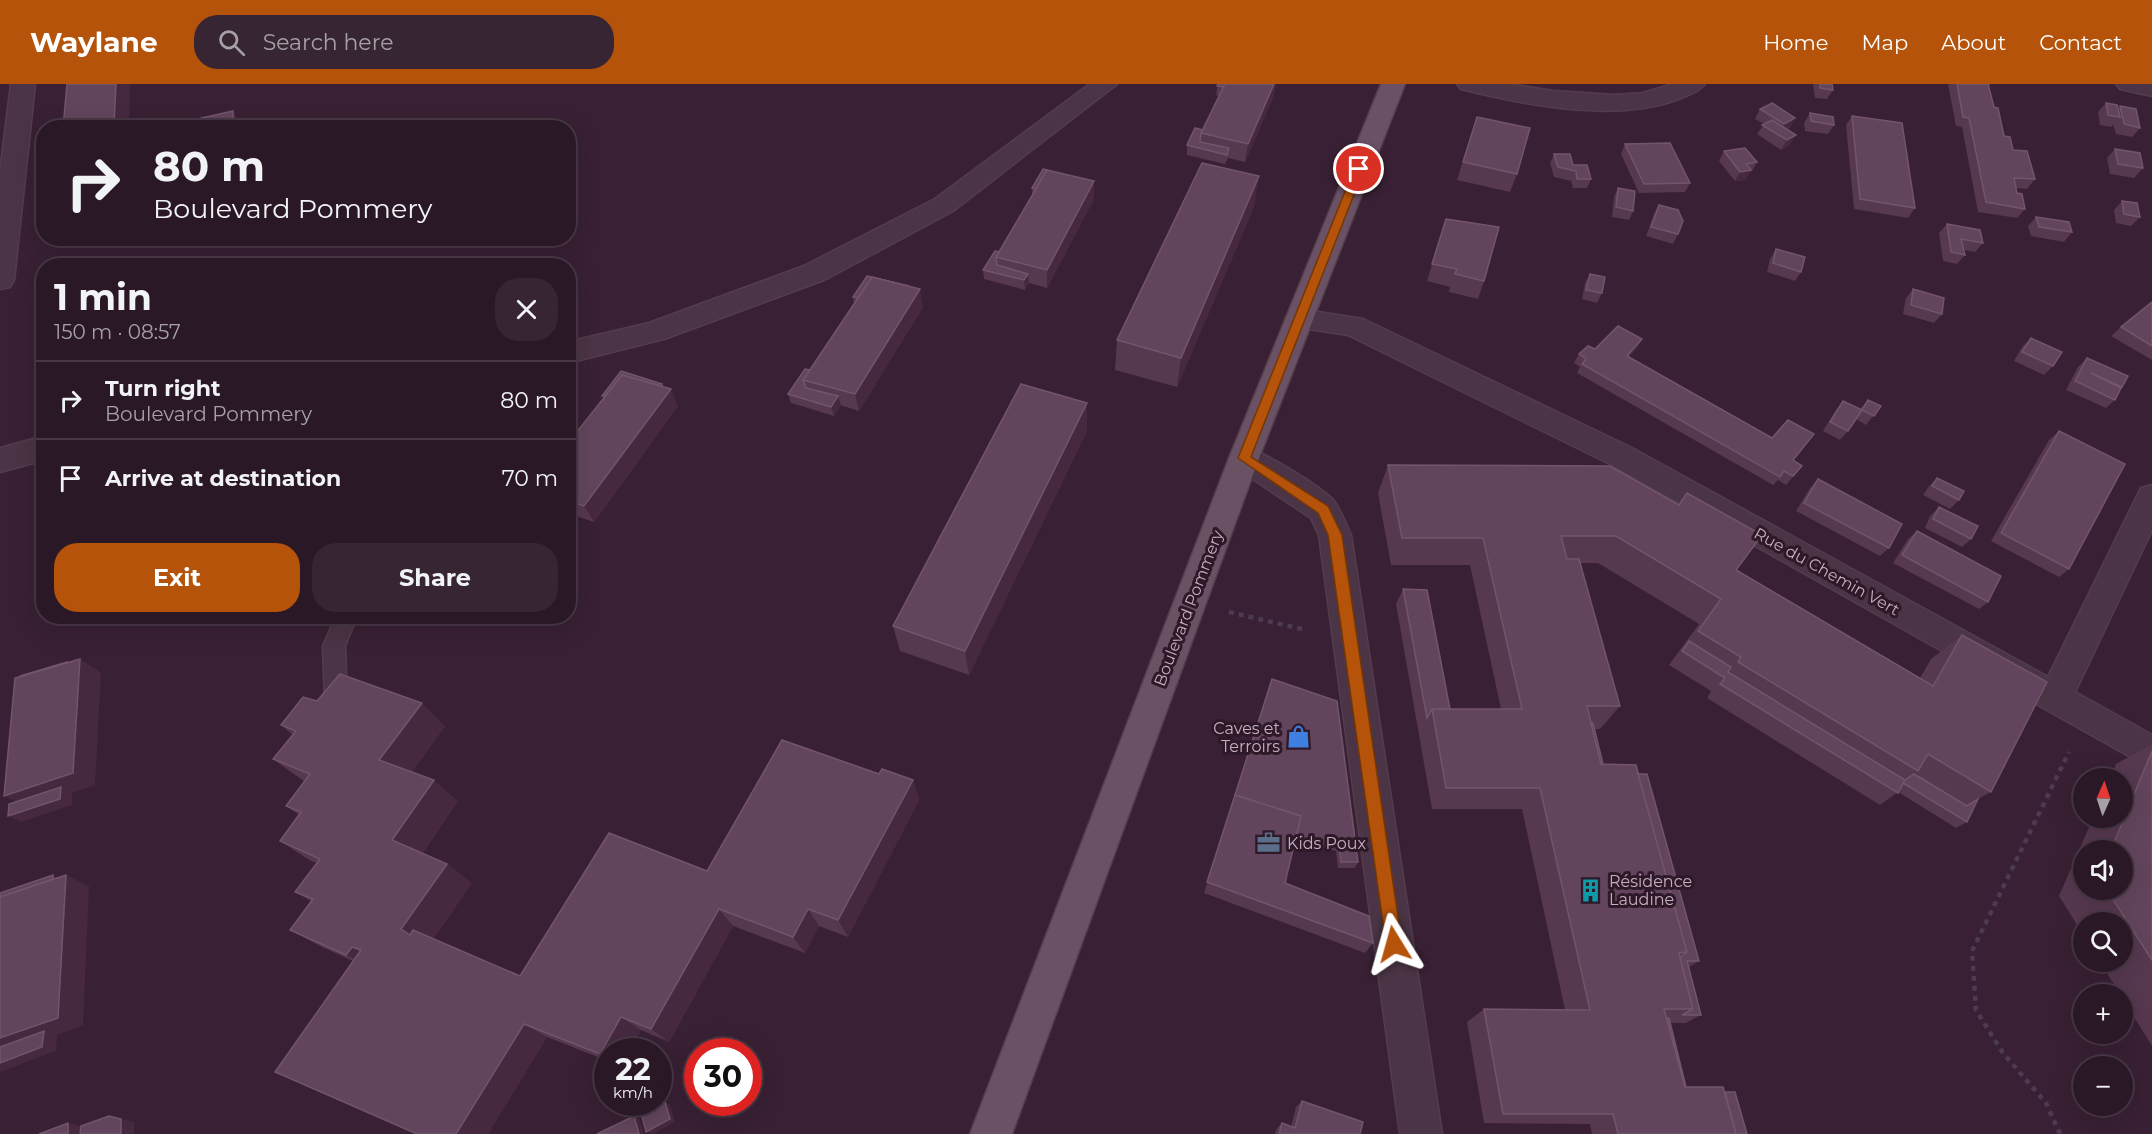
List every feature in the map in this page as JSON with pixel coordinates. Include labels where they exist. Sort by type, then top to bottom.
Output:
[{"type":"main road","name":"Boulevard Pommery","points":[[991,1134],[1244,458],[1393,84]]},
{"type":"street","points":[[0,280],[23,84]]},
{"type":"street","points":[[576,351],[654,332],[814,273],[944,205],[1105,84]]},
{"type":"street","points":[[1469,84],[1547,98],[1616,104],[1679,93],[1693,84]]},
{"type":"street","points":[[2128,84],[2152,89]]},
{"type":"street","name":"Rue du Chemin Vert","points":[[1299,319],[1353,326],[1621,456],[2152,753]]},
{"type":"street","points":[[0,460],[36,450]]},
{"type":"street","points":[[1244,458],[1301,493],[1323,510],[1335,535],[1421,1134]]},
{"type":"street","points":[[2055,699],[2152,497]]},
{"type":"lane","points":[[336,700],[334,646],[344,624]]},
{"type":"path","points":[[1190,603],[1290,626]]},
{"type":"path","points":[[2060,1134],[2046,1103],[2003,1053],[1977,1010],[1972,951],[2065,760],[2090,718]]},
{"type":"building","points":[[67,84],[116,84],[114,120],[64,120]]},
{"type":"building","points":[[1225,84],[1274,84],[1248,144],[1201,133]]},
{"type":"building","points":[[1820,84],[1832,84],[1833,90],[1820,88]]},
{"type":"building","points":[[1957,84],[1988,84],[1994,107],[1998,108],[2004,136],[2010,137],[2013,150],[2027,151],[2035,179],[2014,178],[2017,193],[2022,194],[2025,209],[1986,202],[1969,118],[1963,117]]},
{"type":"building","points":[[1772,103],[1795,118],[1784,124],[1760,109]]},
{"type":"building","points":[[2106,103],[2117,105],[2120,117],[2108,115]]},
{"type":"building","points":[[2120,106],[2136,109],[2140,128],[2124,124]]},
{"type":"building","points":[[233,111],[233,120],[201,120],[201,118]]},
{"type":"building","points":[[1810,113],[1833,117],[1834,125],[1811,121]]},
{"type":"building","points":[[1852,116],[1902,123],[1915,208],[1860,199]]},
{"type":"building","points":[[1477,117],[1530,128],[1517,174],[1463,162]]},
{"type":"building","points":[[1772,120],[1796,135],[1787,140],[1762,125]]},
{"type":"building","points":[[1195,128],[1203,130],[1200,142],[1229,148],[1227,155],[1187,145]]},
{"type":"building","points":[[1670,143],[1690,183],[1644,184],[1625,144]]},
{"type":"building","points":[[1745,148],[1757,162],[1746,164],[1751,170],[1740,172],[1724,151]]},
{"type":"building","points":[[2115,149],[2140,153],[2143,168],[2118,164]]},
{"type":"building","points":[[1554,154],[1570,154],[1573,165],[1587,165],[1591,179],[1577,179],[1576,171],[1558,167]]},
{"type":"building","points":[[1202,163],[1259,176],[1181,358],[1117,340]]},
{"type":"building","points":[[1043,169],[1047,170],[1036,189],[1032,188]]},
{"type":"building","points":[[1047,170],[1094,181],[1047,270],[996,257]]},
{"type":"building","points":[[1618,188],[1635,191],[1633,211],[1616,207]]},
{"type":"building","points":[[2122,201],[2137,203],[2140,217],[2124,214]]},
{"type":"building","points":[[1659,205],[1678,210],[1683,221],[1678,234],[1651,227]]},
{"type":"building","points":[[2036,217],[2069,222],[2072,232],[2039,227]]},
{"type":"building","points":[[1446,219],[1499,227],[1484,281],[1455,274],[1457,269],[1432,264]]},
{"type":"building","points":[[1947,224],[1980,230],[1983,243],[1961,239],[1965,255],[1951,252]]},
{"type":"building","points":[[1776,249],[1805,257],[1801,272],[1773,263]]},
{"type":"building","points":[[995,251],[999,252],[996,257],[997,265],[1028,274],[1024,280],[983,270]]},
{"type":"building","points":[[1590,274],[1605,277],[1602,293],[1586,290]]},
{"type":"building","points":[[867,276],[872,277],[858,298],[853,297]]},
{"type":"building","points":[[872,277],[920,289],[855,394],[803,380]]},
{"type":"building","points":[[1913,289],[1944,298],[1942,314],[1911,305]]},
{"type":"building","points":[[2152,302],[2152,346],[2121,327]]},
{"type":"building","points":[[1618,326],[1642,339],[1627,356],[1772,438],[1788,420],[1814,434],[1793,460],[1802,466],[1793,476],[1784,471],[1780,477],[1582,364],[1586,359],[1579,354],[1588,346],[1595,349]]},
{"type":"building","points":[[2031,338],[2062,352],[2053,366],[2022,352]]},
{"type":"building","points":[[2087,358],[2128,376],[2122,387],[2091,373],[2121,388],[2115,400],[2075,381]]},
{"type":"building","points":[[805,369],[810,370],[803,380],[806,388],[838,396],[831,407],[788,394]]},
{"type":"building","points":[[621,371],[662,384],[661,386],[622,375],[605,396],[602,396]]},
{"type":"building","points":[[622,375],[671,389],[584,506],[576,504],[576,433]]},
{"type":"building","points":[[1021,384],[1087,403],[965,651],[893,626]]},
{"type":"building","points":[[1868,400],[1881,406],[1874,416],[1862,410]]},
{"type":"building","points":[[1843,401],[1862,410],[1848,431],[1830,422]]},
{"type":"building","points":[[2059,431],[2125,464],[2069,569],[2001,533]]},
{"type":"building","name":"Résidence Laudine","points":[[1388,465],[1610,466],[1679,505],[1687,493],[1762,535],[1736,570],[1933,686],[1962,635],[2047,682],[1991,792],[1928,754],[1918,771],[1738,662],[1741,657],[1698,631],[1721,599],[1616,536],[1561,536],[1567,559],[1579,559],[1620,706],[1587,706],[1601,764],[1636,765],[1687,952],[1679,953],[1693,1009],[1664,1009],[1685,1087],[1723,1087],[1736,1134],[1618,1134],[1613,1114],[1503,1114],[1484,1009],[1590,1010],[1540,788],[1446,788],[1432,709],[1522,709],[1483,538],[1402,538]]},
{"type":"building","points":[[1937,478],[1964,491],[1959,500],[1932,486]]},
{"type":"building","points":[[1818,479],[1902,524],[1889,548],[1804,503]]},
{"type":"building","points":[[1939,507],[1978,526],[1971,539],[1933,519]]},
{"type":"building","points":[[1917,531],[2001,576],[1988,602],[1902,555]]},
{"type":"building","points":[[1403,589],[1427,590],[1450,709],[1432,709],[1427,718]]},
{"type":"building","points":[[1689,641],[1731,667],[1728,672],[1905,780],[1898,793],[1720,684],[1725,678],[1682,651]]},
{"type":"building","points":[[80,659],[73,773],[4,796],[15,678]]},
{"type":"building","points":[[67,662],[67,663],[20,676]]},
{"type":"building","points":[[340,674],[422,703],[379,760],[434,780],[392,840],[447,864],[401,929],[410,935],[413,930],[520,976],[609,833],[707,871],[782,740],[879,774],[882,769],[913,780],[838,920],[808,909],[793,937],[719,909],[651,1029],[621,1017],[609,1038],[594,1038],[594,1052],[524,1024],[456,1134],[417,1134],[275,1072],[361,950],[352,947],[346,955],[290,930],[313,899],[295,892],[320,859],[280,841],[301,812],[286,806],[310,774],[273,759],[296,731],[281,725],[303,697],[317,701]]},
{"type":"building","points":[[1272,679],[1337,701],[1358,862],[1341,862],[1339,845],[1296,835],[1301,816],[1235,795]]},
{"type":"building","points":[[1591,723],[1593,723],[1603,764],[1601,764]]},
{"type":"building","points":[[2152,751],[2152,960],[2133,930],[2133,912],[2121,912],[2113,900],[2133,900],[2133,840],[2115,840],[2120,828],[2133,828],[2133,797]]},
{"type":"building","points":[[1638,774],[1647,774],[1699,961],[1687,961],[1701,1015],[1682,1015],[1693,1009],[1680,957],[1687,952]]},
{"type":"building","points":[[1914,774],[1967,806],[1978,799],[1967,822],[1903,783]]},
{"type":"building","points":[[61,787],[60,799],[8,816],[9,804]]},
{"type":"building","points":[[1235,795],[1301,816],[1285,883],[1369,916],[1373,943],[1207,882]]},
{"type":"building","points":[[53,875],[53,879],[0,897],[0,893]]},
{"type":"building","points":[[66,875],[58,1018],[0,1038],[0,897]]},
{"type":"building","points":[[1667,1018],[1669,1018],[1686,1087],[1685,1087]]},
{"type":"building","points":[[44,1031],[42,1047],[0,1063],[0,1047]]},
{"type":"building","points":[[1725,1092],[1735,1092],[1747,1134],[1736,1134]]},
{"type":"building","points":[[1302,1101],[1363,1122],[1360,1134],[1279,1134],[1282,1123],[1295,1128]]},
{"type":"building","points":[[109,1116],[121,1119],[121,1134],[80,1134],[81,1126]]},
{"type":"building","points":[[634,1116],[639,1134],[597,1134]]},
{"type":"building","points":[[642,1116],[669,1116],[670,1119],[646,1132]]},
{"type":"building","points":[[68,1123],[68,1134],[39,1134]]},
{"type":"place","name":"Caves et Terroirs","points":[[1298,737]]},
{"type":"place","name":"Kids Poux","points":[[1269,843]]},
{"type":"place","name":"Résidence Laudine","points":[[1591,890]]},
{"type":"route","points":[[1359,169],[1244,458],[1301,493],[1323,510],[1335,535],[1394,944]]}]
